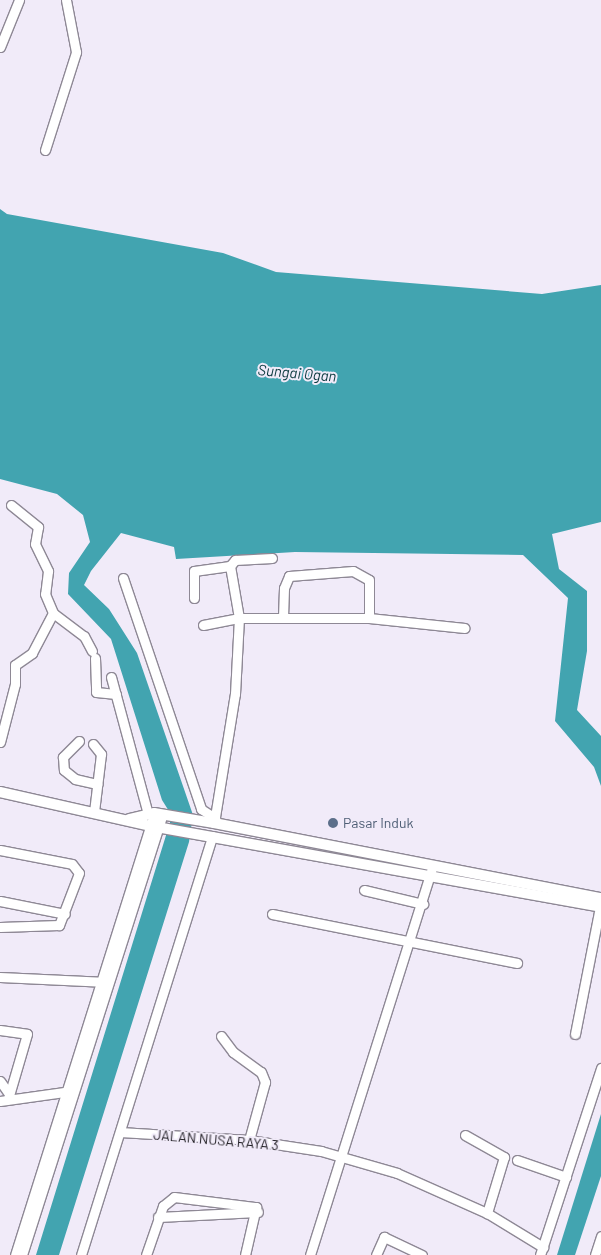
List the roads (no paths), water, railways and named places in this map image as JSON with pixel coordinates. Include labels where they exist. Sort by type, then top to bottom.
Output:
[{"type":"street","points":[[0,47],[19,0]]},
{"type":"street","points":[[45,150],[76,52],[66,0]]},
{"type":"street","points":[[11,505],[38,527],[35,544],[49,574],[45,594],[53,613],[84,636],[94,654],[96,692],[116,694]]},
{"type":"street","points":[[194,598],[194,572],[230,566],[235,560],[272,558]]},
{"type":"street","points":[[215,821],[235,694],[239,618],[230,566]]},
{"type":"street","points":[[283,616],[284,588],[289,576],[353,570],[369,580],[369,618]]},
{"type":"street","points":[[123,578],[201,809],[215,821]]},
{"type":"street","points":[[0,742],[15,684],[15,665],[32,653],[53,613]]},
{"type":"street","points":[[203,625],[239,618],[283,616],[369,618],[464,628]]},
{"type":"street","points":[[22,1255],[105,982],[159,828],[158,814],[111,677]]},
{"type":"street","points":[[79,741],[63,757],[64,770],[75,779],[97,784]]},
{"type":"street","points":[[92,744],[101,754],[94,812]]},
{"type":"street","points":[[0,792],[192,834],[432,870]]},
{"type":"street","points":[[128,819],[158,814],[194,820],[215,821],[432,870],[601,904],[574,1034]]},
{"type":"street","points":[[81,1255],[212,836]]},
{"type":"street","points":[[0,850],[76,866],[78,873],[65,914],[56,926],[0,927]]},
{"type":"street","points":[[310,1255],[423,904],[432,870]]},
{"type":"street","points":[[364,890],[423,904]]},
{"type":"street","points":[[0,901],[65,914]]},
{"type":"street","points":[[272,914],[411,940],[517,963]]},
{"type":"street","points":[[0,978],[105,982]]},
{"type":"street","points":[[0,1030],[27,1034],[5,1098]]},
{"type":"street","points":[[221,1036],[233,1052],[261,1072],[266,1082],[249,1140]]},
{"type":"street","points":[[542,1251],[601,1068]]},
{"type":"street","points":[[0,1081],[5,1098]]},
{"type":"street","points":[[5,1098],[71,1091]]},
{"type":"street","points":[[14,1255],[71,1091]]},
{"type":"street","name":"JALAN NUSA RAYA 3","points":[[120,1132],[249,1140],[341,1158],[398,1173],[487,1212],[542,1251]]},
{"type":"street","points":[[465,1135],[504,1157],[487,1212]]},
{"type":"street","points":[[517,1160],[566,1177]]},
{"type":"street","points":[[146,1255],[158,1217],[168,1199],[174,1197],[252,1205],[258,1212]]},
{"type":"street","points":[[158,1217],[258,1212]]},
{"type":"street","points":[[245,1255],[258,1212]]},
{"type":"street","points":[[595,1255],[601,1236]]},
{"type":"street","points":[[376,1255],[384,1237],[422,1255]]},
{"type":"water","name":"Sungai Ogan","points":[[0,209],[7,214],[223,253],[276,272],[542,294],[601,285],[601,522],[552,534],[559,569],[587,591],[587,651],[577,710],[601,736],[601,786],[594,767],[555,721],[568,598],[523,555],[295,552],[176,559],[174,547],[121,533],[91,571],[84,585],[109,609],[137,653],[193,815],[189,842],[59,1255],[36,1255],[172,816],[162,800],[111,639],[68,594],[69,573],[90,542],[83,515],[57,494],[0,479]]},
{"type":"water","points":[[601,1114],[601,1176],[575,1255],[557,1255]]},
{"type":"place","name":"Pasar Induk","points":[[333,823]]}]
